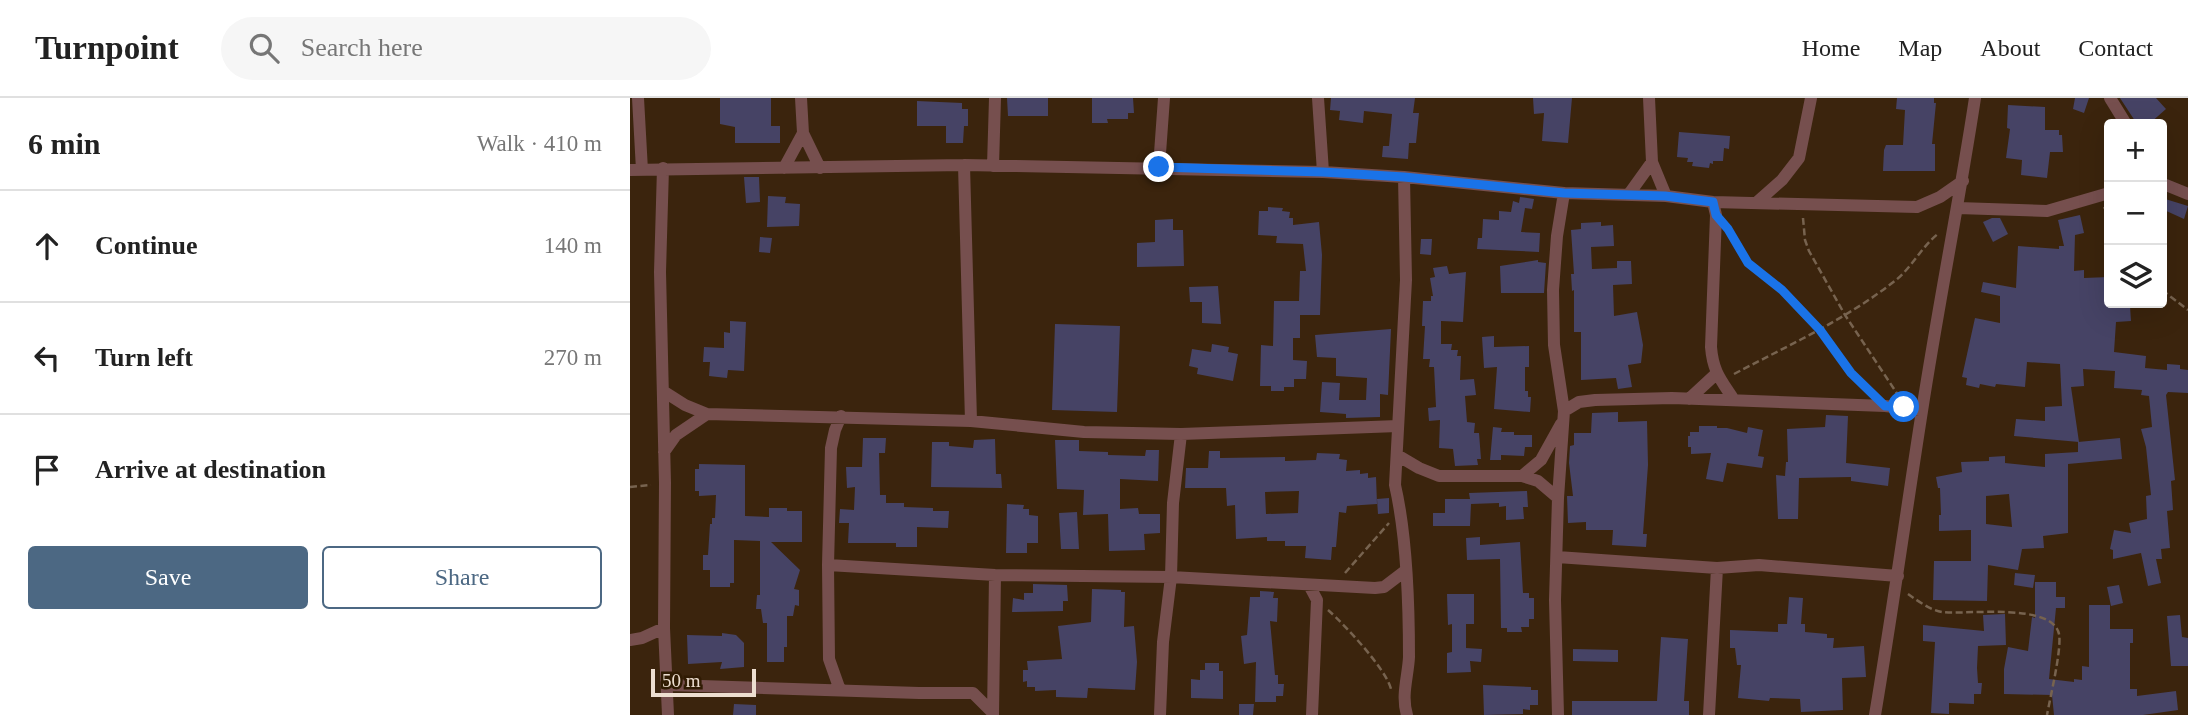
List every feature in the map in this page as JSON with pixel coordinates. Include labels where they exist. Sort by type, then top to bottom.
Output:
[{"type":"street","points":[[638,98],[636,170],[993,166],[1323,172],[1564,193],[1665,196],[1714,208],[1756,202],[1917,207],[1940,197],[1963,181]]},
{"type":"street","points":[[801,98],[803,133],[820,168]]},
{"type":"street","points":[[993,166],[995,98]]},
{"type":"street","points":[[1159,167],[1164,98]]},
{"type":"street","points":[[1318,98],[1323,172]]},
{"type":"street","points":[[1649,98],[1653,162],[1665,196]]},
{"type":"street","points":[[1756,202],[1782,180],[1799,158],[1811,98]]},
{"type":"street","points":[[1875,715],[1898,581],[1922,410],[1975,98]]},
{"type":"street","points":[[2110,98],[2123,119]]},
{"type":"street","points":[[784,168],[803,133]]},
{"type":"street","points":[[1629,194],[1653,162]]},
{"type":"street","points":[[964,166],[971,421]]},
{"type":"street","points":[[663,168],[660,272],[665,483],[664,628],[668,715]]},
{"type":"street","points":[[1404,177],[1406,279],[1395,485],[1400,509],[1405,571],[1409,659],[1403,703],[1407,715]]},
{"type":"street","points":[[2167,185],[2188,194]]},
{"type":"street","points":[[1558,715],[1555,600],[1564,415],[1555,345],[1553,289],[1564,193]]},
{"type":"street","points":[[1957,214],[2047,211],[2104,195]]},
{"type":"street","points":[[1714,208],[1711,347],[1718,377],[1734,400]]},
{"type":"street","points":[[1689,399],[1718,377]]},
{"type":"street","points":[[663,391],[685,405],[707,414],[971,421],[1084,432],[1181,434],[1398,426]]},
{"type":"street","points":[[1522,476],[1541,460],[1564,415],[1579,402],[1734,400],[1922,410]]},
{"type":"street","points":[[664,452],[676,435],[707,414]]},
{"type":"street","points":[[840,690],[829,659],[828,565],[831,448],[841,416]]},
{"type":"street","points":[[1160,715],[1163,642],[1171,577],[1173,503],[1181,434]]},
{"type":"street","points":[[1397,456],[1438,476],[1522,476],[1538,481],[1558,498]]},
{"type":"street","points":[[1557,557],[1717,568],[1759,565],[1898,581]]},
{"type":"street","points":[[828,565],[995,575],[1171,577],[1334,587],[1384,587],[1405,571]]},
{"type":"street","points":[[1709,715],[1717,568]]},
{"type":"street","points":[[993,714],[995,575]]},
{"type":"street","points":[[1309,585],[1317,600],[1312,715]]},
{"type":"street","points":[[630,640],[642,638],[664,628]]},
{"type":"street","points":[[668,685],[973,693],[993,714]]},
{"type":"path","points":[[1804,204],[1805,240],[1844,314],[1882,372],[1893,384],[1904,407]]},
{"type":"path","points":[[1714,208],[1748,263],[1782,290],[1820,330],[1851,373],[1885,406]]},
{"type":"path","points":[[1718,377],[1820,330],[1895,281],[1909,268],[1931,239],[1957,214]]},
{"type":"path","points":[[2167,294],[2188,310]]},
{"type":"path","points":[[630,487],[665,483]]},
{"type":"path","points":[[1334,587],[1400,509]]},
{"type":"path","points":[[1898,581],[1923,605],[1939,612],[2000,611],[2044,617],[2053,622],[2059,634],[2047,715]]},
{"type":"path","points":[[1317,600],[1341,622],[1383,672],[1390,683],[1392,695]]},
{"type":"building","points":[[720,98],[771,98],[771,126],[780,126],[780,143],[735,143],[735,127],[720,124]]},
{"type":"building","points":[[1007,98],[1048,98],[1048,116],[1008,116]]},
{"type":"building","points":[[1092,98],[1133,98],[1134,113],[1128,113],[1128,119],[1107,119],[1108,123],[1092,123]]},
{"type":"building","points":[[1331,98],[1415,98],[1413,113],[1419,113],[1416,143],[1409,143],[1408,159],[1382,157],[1383,146],[1389,146],[1392,114],[1364,111],[1363,123],[1339,120],[1340,111],[1330,110]]},
{"type":"building","points":[[1533,98],[1572,98],[1568,143],[1542,141],[1544,113],[1534,114]]},
{"type":"building","points":[[1897,98],[1934,98],[1936,103],[1932,144],[1935,144],[1935,171],[1883,171],[1886,145],[1903,145],[1905,110],[1896,109]]},
{"type":"building","points":[[2075,98],[2089,98],[2084,113],[2073,109]]},
{"type":"building","points":[[2120,98],[2156,98],[2166,109],[2155,119],[2134,119]]},
{"type":"building","points":[[917,101],[962,103],[962,109],[968,109],[968,126],[964,126],[963,143],[946,143],[946,126],[917,126]]},
{"type":"building","points":[[2008,105],[2045,107],[2045,130],[2059,130],[2059,135],[2062,135],[2063,152],[2050,152],[2047,178],[2021,175],[2022,160],[2006,158],[2010,129],[2007,128]]},
{"type":"building","points":[[1679,132],[1730,136],[1729,149],[1724,148],[1723,161],[1713,161],[1709,168],[1692,166],[1693,162],[1687,162],[1688,158],[1677,157]]},
{"type":"building","points":[[744,177],[759,177],[760,202],[746,203]]},
{"type":"building","points":[[768,196],[786,197],[785,203],[800,204],[799,226],[767,227]]},
{"type":"building","points":[[1520,197],[1534,199],[1532,209],[1525,208],[1521,232],[1540,233],[1539,252],[1477,249],[1478,238],[1482,238],[1483,219],[1499,220],[1499,211],[1511,212],[1513,201],[1519,203]]},
{"type":"building","points":[[2167,200],[2188,206],[2184,219],[2167,211]]},
{"type":"building","points":[[1268,207],[1283,208],[1282,211],[1290,212],[1289,218],[1293,218],[1293,225],[1319,222],[1322,255],[1320,315],[1300,315],[1300,338],[1293,338],[1293,360],[1307,361],[1306,379],[1294,379],[1294,387],[1284,387],[1284,391],[1271,391],[1271,386],[1260,386],[1261,345],[1273,346],[1274,301],[1299,301],[1300,271],[1306,271],[1303,244],[1276,243],[1277,236],[1258,235],[1259,211],[1268,211]]},
{"type":"building","points":[[2080,215],[2084,233],[2075,235],[2074,271],[2084,270],[2084,278],[2104,277],[2104,308],[2130,308],[2131,321],[2116,322],[2114,352],[2146,356],[2145,368],[2167,370],[2167,364],[2180,365],[2180,369],[2188,370],[2188,393],[2168,392],[2166,395],[2175,480],[2171,481],[2173,510],[2167,511],[2170,548],[2161,549],[2162,559],[2156,559],[2161,583],[2148,586],[2141,553],[2113,559],[2113,550],[2110,549],[2114,530],[2131,533],[2129,523],[2147,519],[2146,496],[2151,495],[2146,447],[2141,429],[2152,427],[2149,396],[2141,395],[2142,390],[2114,388],[2115,371],[2083,369],[2084,386],[2071,387],[2079,442],[2014,436],[2016,419],[2045,421],[2045,407],[2062,406],[2060,364],[2027,362],[2025,387],[1980,384],[1979,388],[1966,385],[1967,378],[1962,377],[1975,318],[2000,323],[2000,296],[1981,292],[1983,282],[2016,288],[2018,246],[2059,249],[2059,246],[2064,246],[2058,220]]},
{"type":"building","points":[[2000,218],[2008,234],[1993,242],[1983,222]]},
{"type":"building","points":[[1173,219],[1173,230],[1183,230],[1184,266],[1137,267],[1137,243],[1155,242],[1155,220]]},
{"type":"building","points":[[1601,222],[1601,226],[1613,225],[1614,246],[1591,247],[1592,269],[1617,268],[1617,261],[1631,261],[1632,284],[1613,285],[1614,316],[1637,312],[1643,345],[1641,363],[1628,365],[1632,387],[1618,389],[1616,378],[1581,380],[1581,332],[1574,332],[1571,230],[1581,229],[1581,223]]},
{"type":"building","points":[[760,237],[772,238],[770,253],[759,252]]},
{"type":"building","points":[[1421,239],[1432,239],[1431,255],[1420,254]]},
{"type":"building","points":[[1538,260],[1546,263],[1544,293],[1501,293],[1500,266]]},
{"type":"building","points":[[1447,266],[1449,274],[1466,272],[1463,322],[1441,321],[1441,344],[1452,344],[1451,350],[1458,350],[1457,356],[1461,356],[1460,380],[1474,379],[1476,395],[1465,396],[1467,422],[1475,423],[1474,433],[1479,433],[1481,459],[1477,459],[1478,465],[1455,466],[1453,449],[1439,448],[1440,420],[1429,421],[1428,408],[1436,407],[1434,367],[1429,367],[1430,359],[1423,359],[1423,301],[1431,301],[1433,296],[1430,278],[1435,277],[1433,268]]},
{"type":"building","points":[[1218,286],[1221,324],[1202,323],[1202,302],[1190,302],[1189,287]]},
{"type":"building","points":[[730,321],[746,322],[744,371],[728,370],[727,378],[709,376],[710,362],[703,362],[704,347],[724,348],[724,332],[730,333]]},
{"type":"building","points":[[1055,324],[1120,326],[1117,412],[1052,410]]},
{"type":"building","points":[[1391,329],[1388,395],[1380,394],[1380,417],[1346,418],[1346,414],[1320,412],[1322,382],[1340,383],[1339,400],[1366,400],[1367,378],[1336,376],[1336,358],[1317,357],[1315,335]]},
{"type":"building","points":[[1494,336],[1494,347],[1529,346],[1529,367],[1525,367],[1525,391],[1528,391],[1528,397],[1531,397],[1530,412],[1494,409],[1497,367],[1484,368],[1482,337]]},
{"type":"building","points":[[1212,344],[1229,347],[1228,352],[1238,354],[1233,381],[1197,374],[1198,368],[1189,366],[1192,349],[1211,352]]},
{"type":"building","points":[[1618,412],[1618,422],[1647,421],[1648,465],[1643,534],[1647,534],[1646,547],[1612,545],[1613,530],[1586,530],[1586,522],[1568,523],[1567,496],[1573,496],[1569,463],[1574,433],[1591,433],[1592,413]]},
{"type":"building","points":[[1826,415],[1848,416],[1846,463],[1890,468],[1888,486],[1851,481],[1851,477],[1799,478],[1798,519],[1778,519],[1776,475],[1785,476],[1788,462],[1787,429],[1825,427]]},
{"type":"building","points":[[1699,426],[1717,426],[1747,433],[1748,427],[1763,430],[1758,456],[1764,457],[1762,468],[1727,463],[1723,482],[1706,479],[1711,453],[1691,454],[1691,447],[1688,447],[1690,432],[1699,432]]},
{"type":"building","points":[[1493,427],[1502,428],[1501,432],[1514,432],[1514,435],[1532,435],[1532,447],[1525,447],[1524,456],[1501,455],[1501,460],[1490,460]]},
{"type":"building","points":[[863,438],[886,438],[885,453],[879,453],[880,495],[886,495],[886,503],[904,503],[904,507],[949,511],[948,528],[917,527],[917,547],[896,547],[896,543],[848,543],[849,523],[839,523],[840,509],[854,510],[855,487],[847,488],[846,467],[862,467]]},
{"type":"building","points":[[2120,438],[2122,459],[2068,464],[2068,533],[2043,536],[2044,548],[2022,549],[2018,570],[1988,565],[1987,601],[1933,600],[1934,561],[1971,561],[1971,530],[1939,531],[1940,488],[1936,477],[1962,472],[1961,462],[1989,461],[1989,457],[2005,456],[2005,463],[2045,467],[2045,454],[2078,452],[2078,442]],"holes":[[[2009,494],[2012,527],[1986,524],[1986,496]]]},
{"type":"building","points":[[995,439],[996,474],[1001,474],[1002,488],[931,487],[932,442],[949,442],[949,446],[973,448],[974,440]]},
{"type":"building","points":[[1055,440],[1079,440],[1079,451],[1108,452],[1108,455],[1145,456],[1146,450],[1159,450],[1158,481],[1120,479],[1120,509],[1138,508],[1139,514],[1160,514],[1160,533],[1144,534],[1145,550],[1109,551],[1108,514],[1083,515],[1084,490],[1057,489]]},
{"type":"building","points":[[1209,451],[1220,451],[1220,458],[1285,457],[1285,461],[1316,460],[1317,453],[1340,454],[1339,459],[1347,460],[1346,471],[1360,470],[1360,474],[1368,473],[1368,478],[1376,477],[1377,504],[1347,506],[1346,513],[1339,512],[1336,547],[1332,547],[1331,560],[1305,558],[1306,546],[1285,546],[1285,541],[1267,541],[1267,537],[1236,539],[1235,505],[1227,506],[1226,488],[1185,488],[1186,468],[1208,468]],"holes":[[[1299,491],[1298,513],[1266,514],[1265,492]]]},
{"type":"building","points":[[699,464],[745,465],[745,516],[769,517],[769,508],[802,511],[802,542],[771,542],[800,570],[794,589],[799,590],[799,606],[795,605],[793,616],[787,616],[784,662],[767,662],[767,623],[763,623],[761,609],[756,609],[757,595],[760,595],[760,541],[734,540],[734,583],[730,583],[730,587],[710,587],[710,570],[703,570],[703,555],[708,555],[710,524],[712,518],[715,518],[716,495],[699,496],[699,491],[695,491],[695,469],[699,469]]},
{"type":"building","points":[[1527,491],[1528,507],[1523,507],[1524,519],[1506,520],[1506,506],[1499,507],[1499,503],[1471,504],[1470,526],[1433,526],[1433,513],[1445,513],[1445,499],[1470,499],[1469,493]]},
{"type":"building","points":[[1389,498],[1389,513],[1378,514],[1377,499]]},
{"type":"building","points":[[1007,504],[1024,505],[1023,509],[1029,509],[1029,515],[1038,516],[1038,543],[1027,543],[1027,553],[1006,553]]},
{"type":"building","points":[[1077,512],[1079,549],[1061,549],[1059,513]]},
{"type":"building","points":[[1480,537],[1480,545],[1520,542],[1523,593],[1529,593],[1529,598],[1534,598],[1534,619],[1529,619],[1529,627],[1521,627],[1522,632],[1507,632],[1507,628],[1501,628],[1500,559],[1467,560],[1466,538]]},
{"type":"building","points":[[2015,573],[2035,575],[2033,588],[2014,585]]},
{"type":"building","points":[[2035,582],[2056,582],[2056,597],[2065,597],[2065,608],[2056,608],[2049,679],[2074,682],[2074,679],[2082,680],[2082,666],[2089,667],[2089,605],[2110,605],[2110,629],[2133,629],[2133,643],[2130,643],[2130,689],[2137,689],[2137,696],[2176,691],[2178,710],[2143,715],[2054,715],[2052,695],[2004,694],[2004,669],[2008,647],[2028,651],[2032,617],[2035,618]]},
{"type":"building","points":[[1033,584],[1067,585],[1068,601],[1063,601],[1063,611],[1012,612],[1013,598],[1024,600],[1024,593],[1033,593]]},
{"type":"building","points":[[2119,585],[2123,603],[2111,606],[2107,587]]},
{"type":"building","points":[[1092,589],[1125,592],[1124,627],[1134,626],[1137,662],[1135,690],[1088,688],[1087,698],[1056,697],[1056,690],[1035,691],[1035,687],[1027,687],[1027,681],[1023,682],[1023,670],[1028,670],[1027,661],[1062,659],[1058,626],[1091,622]]},
{"type":"building","points":[[1260,591],[1274,592],[1273,598],[1278,598],[1277,622],[1270,621],[1275,675],[1278,675],[1278,684],[1284,684],[1283,696],[1276,696],[1276,702],[1255,702],[1256,662],[1244,664],[1241,636],[1247,635],[1250,597],[1260,597]]},
{"type":"building","points":[[1447,594],[1474,594],[1474,624],[1466,624],[1466,648],[1482,649],[1481,662],[1470,661],[1471,672],[1447,673],[1447,653],[1452,652],[1452,624],[1448,625]]},
{"type":"building","points":[[1789,597],[1803,598],[1801,624],[1805,624],[1805,632],[1827,634],[1827,638],[1834,638],[1833,648],[1864,646],[1866,677],[1842,678],[1843,710],[1801,712],[1800,699],[1770,698],[1769,701],[1738,698],[1741,665],[1737,665],[1735,648],[1730,648],[1730,630],[1778,632],[1778,624],[1787,624]]},
{"type":"building","points":[[2005,614],[2006,645],[1978,646],[1978,683],[1982,683],[1981,694],[1974,694],[1974,704],[1949,703],[1949,714],[1931,713],[1935,642],[1923,641],[1923,625],[1984,631],[1983,615]]},
{"type":"building","points":[[2180,615],[2182,637],[2188,638],[2188,666],[2171,666],[2167,616]]},
{"type":"building","points":[[722,633],[736,635],[744,643],[744,667],[720,669],[722,662],[688,664],[687,635],[722,636]]},
{"type":"building","points":[[1661,637],[1688,639],[1684,701],[1689,701],[1689,715],[1572,715],[1572,701],[1657,701]]},
{"type":"building","points":[[1573,649],[1618,650],[1618,662],[1573,661]]},
{"type":"building","points":[[1205,663],[1219,663],[1219,671],[1223,671],[1223,699],[1191,698],[1191,679],[1200,680],[1200,670],[1205,670]]},
{"type":"building","points":[[1483,685],[1531,687],[1531,690],[1538,690],[1538,705],[1530,705],[1530,710],[1523,709],[1523,714],[1484,715]]},
{"type":"building","points":[[734,704],[756,705],[756,715],[733,715]]},
{"type":"building","points":[[1239,704],[1254,704],[1253,715],[1239,715]]},
{"type":"route","points":[[1159,167],[1404,177],[1564,193],[1665,196],[1713,202],[1716,215],[1728,229],[1748,263],[1782,290],[1820,330],[1851,373],[1885,406],[1904,407]]}]
